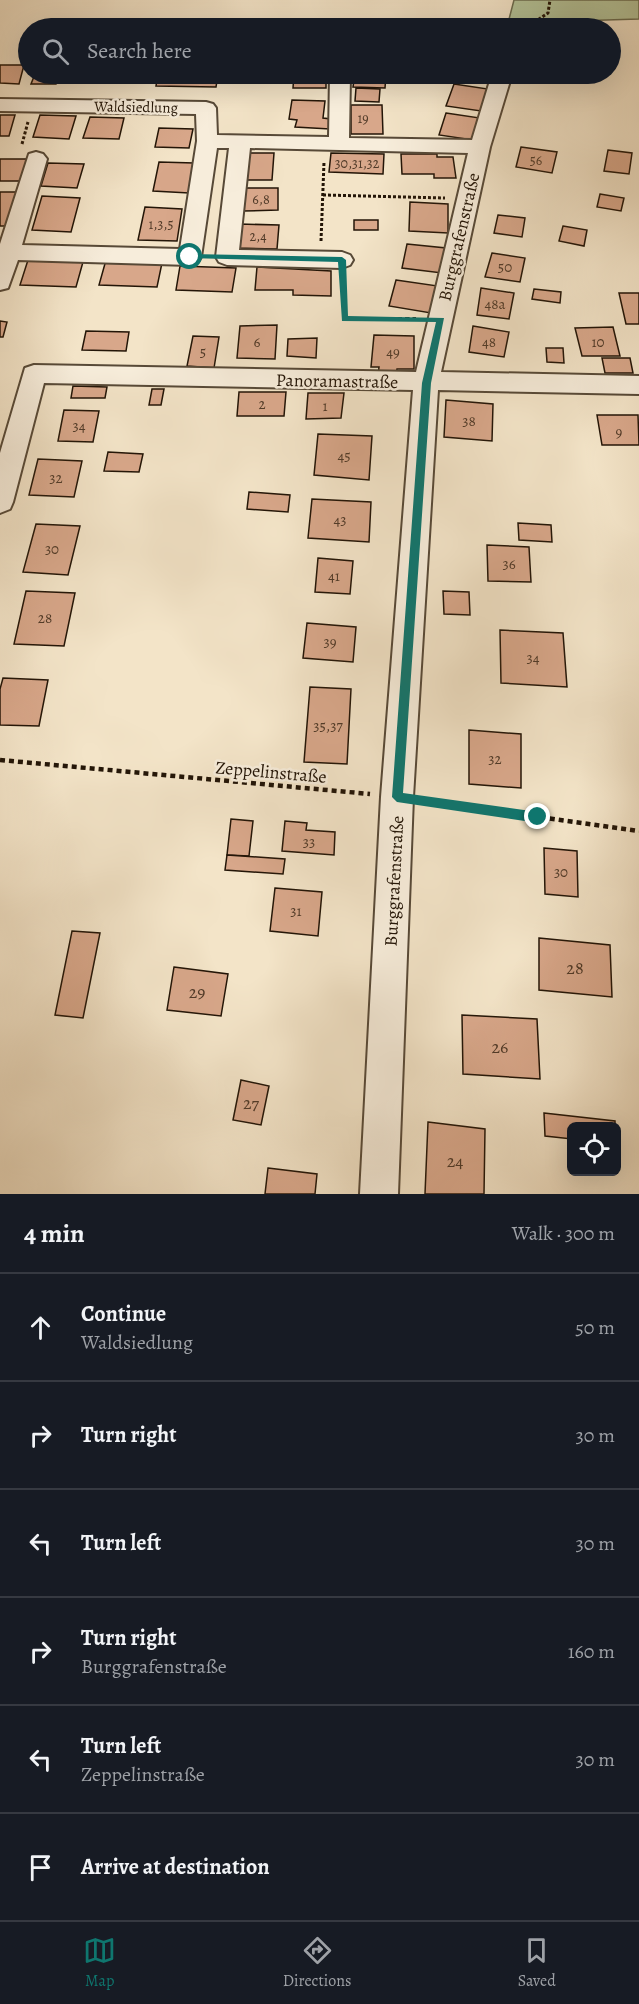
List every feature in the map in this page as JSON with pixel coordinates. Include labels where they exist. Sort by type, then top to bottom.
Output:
[{"type":"street","points":[[332,143],[339,84]]},
{"type":"street","name":"Burggrafenstraße","points":[[379,1194],[397,797],[426,383],[480,147],[499,84]]},
{"type":"street","name":"Waldsiedlung","points":[[0,105],[206,108],[207,141],[190,257]]},
{"type":"street","points":[[207,141],[480,147]]},
{"type":"street","points":[[227,257],[240,142]]},
{"type":"street","points":[[0,282],[36,159]]},
{"type":"street","points":[[9,252],[331,259]]},
{"type":"street","name":"Panoramastraße","points":[[0,502],[34,375],[639,385]]},
{"type":"path","points":[[541,18],[548,13],[550,0]]},
{"type":"path","points":[[33,106],[21,146],[36,159]]},
{"type":"path","points":[[332,143],[323,195],[331,259],[344,319],[441,320]]},
{"type":"path","points":[[323,195],[468,199]]},
{"type":"path","name":"Zeppelinstraße","points":[[0,760],[397,797],[639,831]]},
{"type":"green space","points":[[514,0],[639,0],[639,19],[509,18]]},
{"type":"building","points":[[0,65],[18,65],[18,84],[0,83]]},
{"type":"building","points":[[156,84],[216,84],[216,87],[156,86]]},
{"type":"building","points":[[293,84],[326,84],[326,88],[293,88]]},
{"type":"building","points":[[353,84],[385,84],[385,88],[353,87]]},
{"type":"building","points":[[454,84],[488,89],[481,111],[446,106]]},
{"type":"building","points":[[356,88],[380,89],[379,102],[355,101]]},
{"type":"building","points":[[292,100],[325,101],[323,118],[331,119],[330,129],[295,127],[297,120],[289,119]]},
{"type":"building","points":[[351,105],[382,105],[383,134],[351,134]]},
{"type":"building","points":[[446,113],[480,118],[473,140],[439,135]]},
{"type":"building","points":[[0,115],[15,115],[9,136],[0,136]]},
{"type":"building","points":[[40,115],[76,116],[69,139],[33,137]]},
{"type":"building","points":[[90,117],[124,118],[119,139],[83,138]]},
{"type":"building","points":[[159,128],[193,129],[189,148],[155,147]]},
{"type":"building","points":[[521,147],[557,152],[552,173],[516,167]]},
{"type":"building","points":[[608,150],[632,153],[629,174],[604,171]]},
{"type":"building","points":[[243,153],[274,153],[272,180],[241,180]]},
{"type":"building","points":[[331,153],[384,154],[383,174],[329,172]]},
{"type":"building","points":[[401,154],[437,154],[437,157],[453,157],[456,178],[434,178],[434,174],[402,174]]},
{"type":"building","points":[[0,159],[28,159],[23,181],[0,181]]},
{"type":"building","points":[[159,162],[194,163],[189,193],[153,191]]},
{"type":"building","points":[[48,163],[84,164],[77,188],[41,186]]},
{"type":"building","points":[[244,188],[278,188],[278,210],[243,211]]},
{"type":"building","points":[[0,192],[18,192],[10,226],[0,226]]},
{"type":"building","points":[[600,194],[624,198],[621,211],[597,207]]},
{"type":"building","points":[[42,196],[80,198],[71,232],[32,230]]},
{"type":"building","points":[[410,202],[448,204],[448,233],[409,231]]},
{"type":"building","points":[[145,207],[182,209],[177,241],[138,240]]},
{"type":"building","points":[[498,215],[525,218],[522,237],[494,233]]},
{"type":"building","points":[[354,220],[378,220],[378,230],[354,230]]},
{"type":"building","points":[[239,224],[279,225],[277,249],[236,248]]},
{"type":"building","points":[[563,226],[587,230],[584,246],[559,241]]},
{"type":"building","points":[[407,244],[446,248],[442,273],[402,268]]},
{"type":"building","points":[[492,253],[525,258],[520,282],[485,277]]},
{"type":"building","points":[[28,260],[83,262],[76,287],[20,285]]},
{"type":"building","points":[[106,260],[162,263],[157,287],[99,285]]},
{"type":"building","points":[[180,266],[236,268],[232,292],[176,290]]},
{"type":"building","points":[[257,267],[331,271],[331,296],[293,295],[293,290],[255,290]]},
{"type":"building","points":[[396,280],[438,286],[431,313],[389,306]]},
{"type":"building","points":[[481,288],[514,293],[509,319],[477,315]]},
{"type":"building","points":[[534,289],[561,292],[560,303],[532,299]]},
{"type":"building","points":[[619,293],[639,293],[639,324],[626,324]]},
{"type":"building","points":[[0,321],[7,322],[3,337],[0,337]]},
{"type":"building","points":[[277,325],[275,359],[237,358],[240,326]]},
{"type":"building","points":[[473,326],[509,332],[504,357],[469,352]]},
{"type":"building","points":[[613,327],[620,356],[582,356],[575,328]]},
{"type":"building","points":[[86,331],[129,332],[126,351],[82,350]]},
{"type":"building","points":[[374,335],[414,336],[414,369],[397,369],[396,376],[378,375],[379,367],[371,367]]},
{"type":"building","points":[[193,336],[219,337],[214,368],[187,366]]},
{"type":"building","points":[[317,338],[316,358],[287,356],[288,339]]},
{"type":"building","points":[[546,348],[563,348],[564,363],[547,362]]},
{"type":"building","points":[[602,358],[630,358],[633,373],[605,373]]},
{"type":"building","points":[[73,386],[107,387],[105,398],[71,398]]},
{"type":"building","points":[[152,389],[164,389],[161,405],[149,405]]},
{"type":"building","points":[[239,392],[286,392],[284,416],[237,416]]},
{"type":"building","points":[[308,393],[344,393],[341,418],[306,419]]},
{"type":"building","points":[[446,400],[493,404],[492,441],[444,437]]},
{"type":"building","points":[[64,410],[99,411],[93,442],[58,441]]},
{"type":"building","points":[[597,415],[638,415],[639,445],[602,445]]},
{"type":"building","points":[[318,434],[372,436],[369,480],[314,475]]},
{"type":"building","points":[[108,452],[143,454],[139,472],[104,471]]},
{"type":"building","points":[[38,459],[82,461],[74,497],[29,495]]},
{"type":"building","points":[[249,492],[290,495],[288,512],[247,509]]},
{"type":"building","points":[[312,499],[371,502],[369,542],[308,538]]},
{"type":"building","points":[[518,523],[551,525],[552,542],[519,540]]},
{"type":"building","points":[[36,524],[80,526],[68,575],[23,572]]},
{"type":"building","points":[[487,545],[529,547],[531,582],[488,581]]},
{"type":"building","points":[[318,558],[353,561],[350,594],[315,592]]},
{"type":"building","points":[[26,591],[75,593],[64,646],[14,644]]},
{"type":"building","points":[[443,591],[469,592],[470,615],[444,614]]},
{"type":"building","points":[[307,623],[356,627],[353,662],[303,658]]},
{"type":"building","points":[[500,630],[563,633],[567,687],[501,683]]},
{"type":"building","points":[[3,678],[48,680],[39,726],[0,725],[0,689]]},
{"type":"building","points":[[310,687],[351,689],[347,764],[304,762]]},
{"type":"building","points":[[469,730],[521,734],[521,788],[469,784]]},
{"type":"building","points":[[231,819],[253,821],[249,856],[227,855]]},
{"type":"building","points":[[285,821],[307,823],[306,830],[335,832],[334,855],[282,851]]},
{"type":"building","points":[[544,848],[577,851],[578,897],[545,894]]},
{"type":"building","points":[[227,855],[285,859],[283,874],[225,870]]},
{"type":"building","points":[[275,888],[322,892],[318,936],[270,931]]},
{"type":"building","points":[[72,931],[100,933],[83,1018],[55,1015]]},
{"type":"building","points":[[539,938],[610,945],[612,997],[539,990]]},
{"type":"building","points":[[174,967],[228,974],[221,1016],[167,1010]]},
{"type":"building","points":[[462,1015],[537,1019],[540,1079],[463,1074]]},
{"type":"building","points":[[241,1080],[269,1086],[261,1125],[233,1120]]},
{"type":"building","points":[[544,1113],[615,1121],[567,1122],[567,1138],[545,1136]]},
{"type":"building","points":[[428,1122],[485,1129],[484,1194],[425,1194]]},
{"type":"building","points":[[268,1168],[317,1174],[315,1194],[265,1194]]},
{"type":"route","points":[[190,257],[342,260],[344,319],[441,320],[426,383],[397,797],[538,817]]}]
